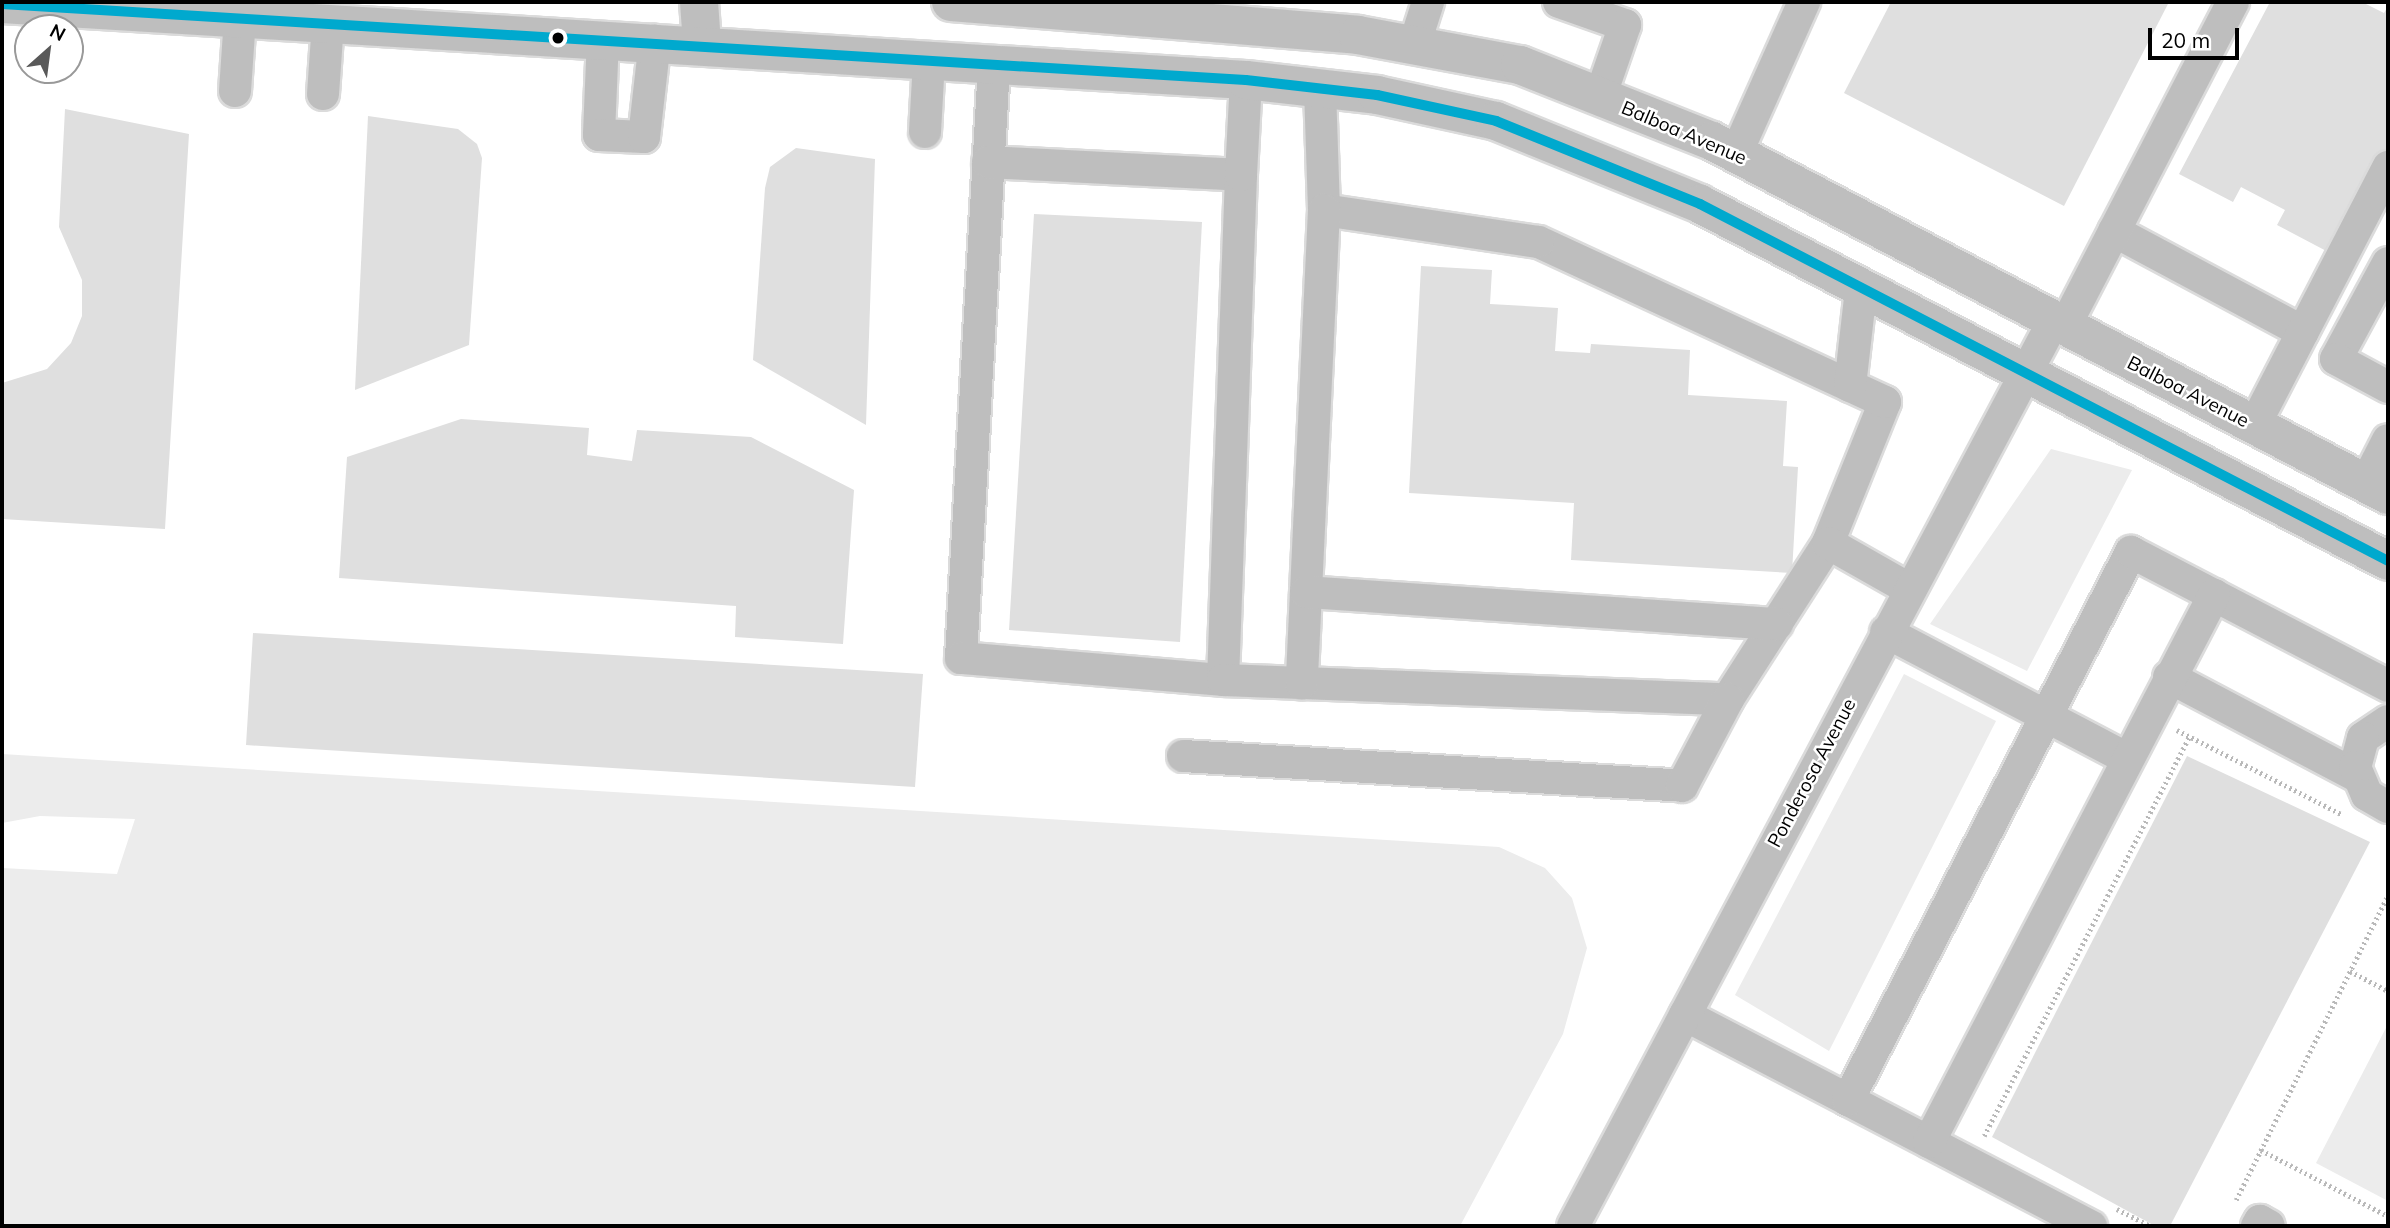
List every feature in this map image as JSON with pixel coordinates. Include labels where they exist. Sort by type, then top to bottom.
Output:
[{"type":"main road","points":[[699,2],[702,44]]},
{"type":"main road","name":"Balboa Avenue","points":[[951,2],[1208,12],[1415,43],[1520,65],[1736,154],[2058,325],[2377,489]]},
{"type":"main road","points":[[2,4],[655,41],[1246,80],[1320,89],[1496,121],[1700,204],[2388,561]]},
{"type":"street","points":[[1415,43],[1428,2]]},
{"type":"street","points":[[1559,2],[1625,25],[1600,97]]},
{"type":"street","name":"Ponderosa Avenue","points":[[1573,1226],[2022,373],[2058,325],[2114,231],[2233,2]]},
{"type":"street","points":[[1736,154],[1797,4]]},
{"type":"street","points":[[235,91],[240,18]]},
{"type":"street","points":[[323,94],[328,22]]},
{"type":"street","points":[[603,38],[599,135],[644,137],[655,41]]},
{"type":"street","points":[[925,132],[929,60]]},
{"type":"street","points":[[994,65],[961,658],[1223,680],[1728,699]]},
{"type":"street","points":[[1223,680],[1246,80]]},
{"type":"street","points":[[1302,683],[1324,210],[1320,89]]},
{"type":"street","points":[[988,162],[1241,175]]},
{"type":"street","points":[[2254,426],[2388,167]]},
{"type":"street","points":[[1183,756],[1682,786],[1728,699],[1828,543],[1885,401],[1538,242],[1324,210]]},
{"type":"street","points":[[2114,231],[2303,332]]},
{"type":"street","points":[[2388,263],[2336,359],[2388,387]]},
{"type":"street","points":[[1850,386],[1861,289]]},
{"type":"street","points":[[2377,489],[2388,440]]},
{"type":"street","points":[[1828,543],[1909,589]]},
{"type":"street","points":[[1848,1100],[2131,552],[2388,686]]},
{"type":"street","points":[[1306,592],[1777,624]]},
{"type":"street","points":[[1929,1142],[2126,758],[2214,595]]},
{"type":"street","points":[[1886,632],[2126,758]]},
{"type":"street","points":[[2169,677],[2357,776],[2367,795],[2388,807]]},
{"type":"street","points":[[2357,776],[2363,738],[2388,721]]},
{"type":"street","points":[[1685,1015],[1929,1142],[2097,1214]]},
{"type":"street","points":[[2257,1226],[2260,1221],[2270,1226]]},
{"type":"path","points":[[1994,1146],[1982,1140],[2190,736],[2351,819]]},
{"type":"path","points":[[2234,1204],[2388,895]]},
{"type":"path","points":[[2350,971],[2388,991]]},
{"type":"path","points":[[2261,1150],[2388,1216]]},
{"type":"path","points":[[2097,1214],[2150,1226]]},
{"type":"shaded area","points":[[2051,449],[2132,470],[2027,671],[1930,624]]},
{"type":"shaded area","points":[[1904,674],[1996,721],[1829,1051],[1735,995]]},
{"type":"shaded area","points":[[2,754],[1499,847],[1545,868],[1572,898],[1587,948],[1563,1034],[1460,1226],[2,1226],[2,868],[117,874],[135,819],[40,816],[2,823]]},
{"type":"shaded area","points":[[2388,1024],[2388,1201],[2316,1163]]},
{"type":"building","points":[[1891,2],[2169,2],[2064,206],[1844,93]]},
{"type":"building","points":[[2270,2],[2362,2],[2384,13],[2388,6],[2388,147],[2332,254],[2277,225],[2285,210],[2241,187],[2233,202],[2179,174]]},
{"type":"building","points":[[65,109],[189,134],[165,529],[2,519],[2,383],[47,369],[71,343],[82,316],[82,280],[59,227]]},
{"type":"building","points":[[368,116],[458,129],[477,144],[482,158],[469,345],[355,390]]},
{"type":"building","points":[[796,148],[875,159],[866,425],[753,360],[765,188],[770,167]]},
{"type":"building","points":[[1034,214],[1202,222],[1180,642],[1009,630]]},
{"type":"building","points":[[1421,266],[1492,270],[1490,304],[1558,308],[1555,351],[1590,353],[1591,344],[1690,350],[1688,395],[1787,401],[1783,466],[1798,467],[1792,573],[1571,560],[1574,503],[1409,493]]},
{"type":"building","points":[[461,419],[589,428],[587,455],[632,461],[637,430],[751,437],[854,490],[843,644],[735,637],[736,606],[339,578],[347,457]]},
{"type":"building","points":[[253,633],[923,674],[915,787],[246,745]]},
{"type":"building","points":[[2187,756],[2370,842],[2170,1226],[2155,1226],[1992,1137]]},
{"type":"transit line","points":[[2,4],[1246,80],[1377,95],[1496,121],[1700,204],[2388,561]]}]
